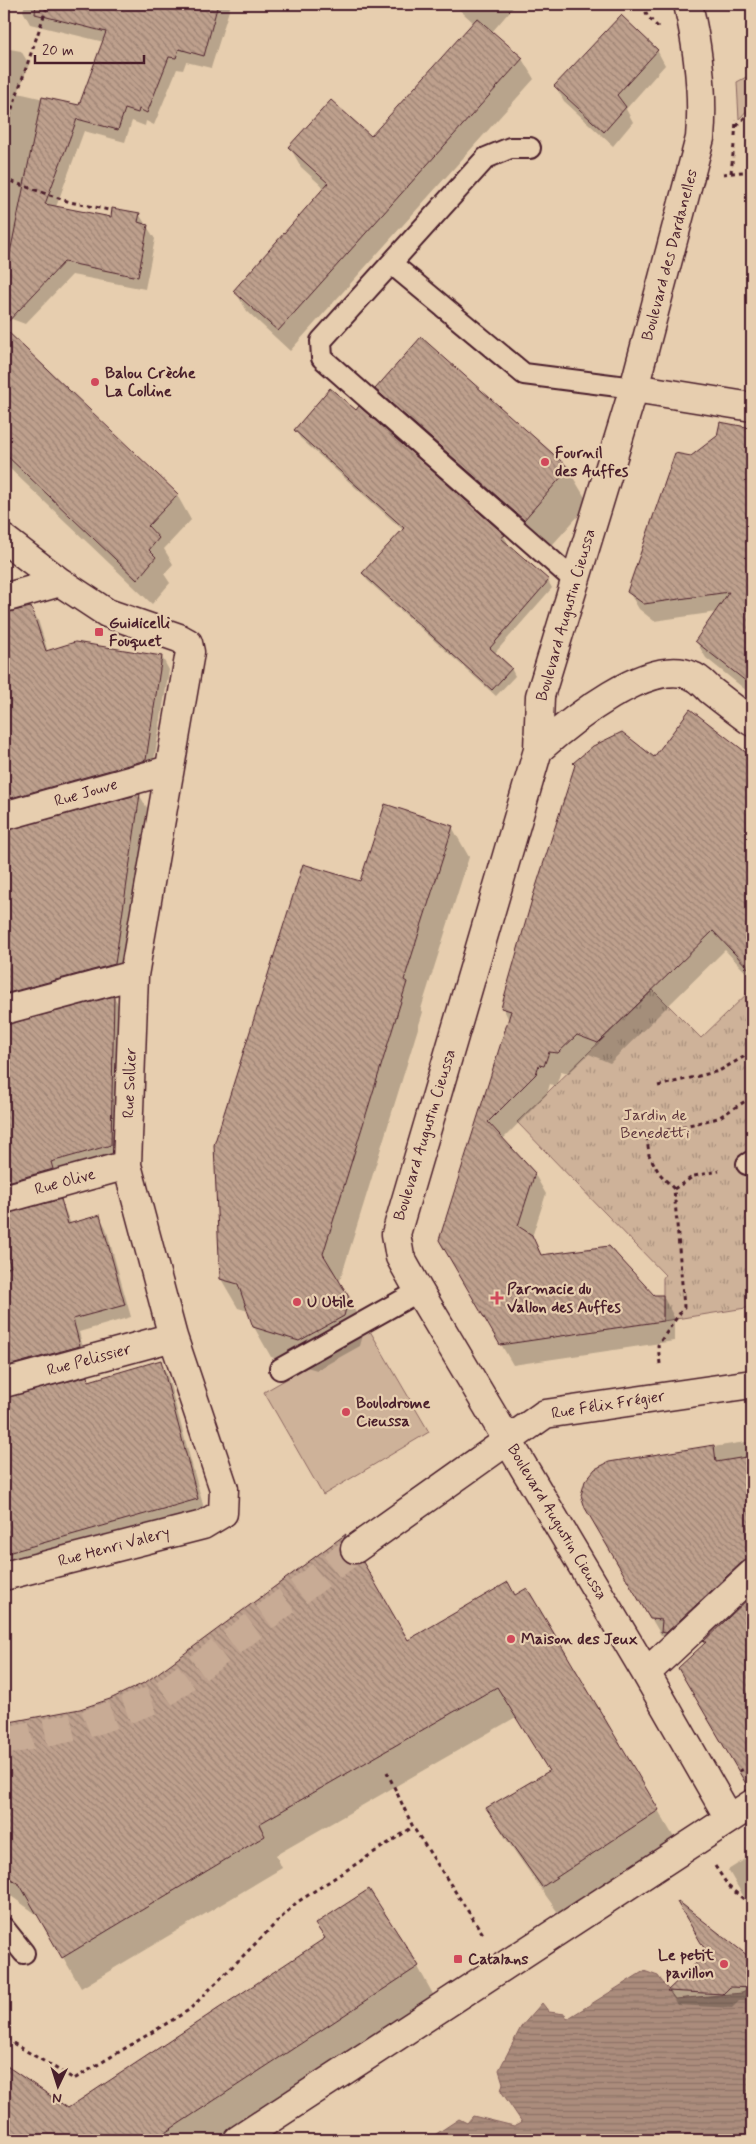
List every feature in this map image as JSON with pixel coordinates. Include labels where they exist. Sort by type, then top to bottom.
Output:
[{"type":"street","name":"Boulevard des Dardanelles","points":[[634,388],[700,138],[703,105],[697,41],[688,4]]},
{"type":"street","points":[[634,388],[752,407]]},
{"type":"street","name":"Boulevard Augustin Cieussa","points":[[634,388],[540,696],[538,750],[396,1234],[400,1257],[419,1291],[646,1673],[729,1818]]},
{"type":"street","points":[[4,539],[60,582]]},
{"type":"street","points":[[4,598],[60,582]]},
{"type":"street","name":"Rue Sollier","points":[[60,582],[107,613],[179,638],[188,643],[190,652],[134,975],[127,1165],[174,1337],[224,1489],[222,1513]]},
{"type":"street","points":[[538,750],[567,724],[601,702],[649,676],[666,671],[692,676],[752,722]]},
{"type":"street","name":"Rue Jouve","points":[[4,816],[169,770]]},
{"type":"street","points":[[4,1010],[134,975]]},
{"type":"street","name":"Rue Olive","points":[[4,1199],[127,1165]]},
{"type":"street","name":"Rue Pelissier","points":[[4,1383],[174,1337]]},
{"type":"street","name":"Rue Félix Frégier","points":[[355,1549],[545,1414],[752,1384]]},
{"type":"street","name":"Rue Henri Valery","points":[[4,1576],[203,1524],[222,1513]]},
{"type":"street","points":[[646,1673],[752,1574]]},
{"type":"street","points":[[238,2140],[752,1804]]},
{"type":"lane","points":[[530,148],[510,148],[486,158],[321,341],[322,358],[575,581]]},
{"type":"lane","points":[[392,264],[524,374],[634,388]]},
{"type":"lane","points":[[280,1369],[419,1291]]},
{"type":"lane","points":[[4,1928],[24,1953]]},
{"type":"path","points":[[4,132],[48,4]]},
{"type":"path","points":[[644,4],[647,16]]},
{"type":"path","points":[[737,126],[752,109]]},
{"type":"path","points":[[4,180],[70,202],[109,210]]},
{"type":"path","points":[[658,1086],[719,1071],[752,1052]]},
{"type":"path","points":[[663,1397],[658,1345],[684,1307],[674,1189],[659,1173],[649,1154],[647,1138],[664,1131],[718,1118],[752,1097]]},
{"type":"path","points":[[674,1189],[694,1176],[750,1163]]},
{"type":"path","points":[[387,1772],[413,1827],[483,1934]]},
{"type":"path","points":[[6,2039],[74,2079],[189,2010],[296,1903],[413,1827]]},
{"type":"path","points":[[719,1871],[729,1887],[746,1901]]},
{"type":"green space","points":[[752,74],[752,105],[739,119],[737,82]]},
{"type":"green space","name":"Jardin de Benedetti","points":[[752,989],[752,1307],[663,1321],[663,1278],[665,1275],[517,1122],[653,990],[701,1038]]},
{"type":"green space","name":"Boulodrome Cieussa","points":[[370,1331],[429,1432],[323,1495],[264,1392]]},
{"type":"shaded area","points":[[644,1971],[658,1976],[675,1999],[742,1993],[752,1988],[752,2140],[427,2140],[459,2119],[467,2123],[473,2116],[514,2126],[522,2122],[501,2091],[503,2083],[499,2070],[521,2027],[542,2003],[549,2012],[565,2014],[567,2019]]},
{"type":"building","points":[[36,4],[218,4],[204,56],[179,49],[176,58],[169,57],[147,113],[139,109],[138,113],[125,109],[118,130],[77,119],[45,204],[111,217],[112,208],[140,213],[138,222],[148,225],[138,277],[64,262],[4,326],[4,282],[42,97],[79,105],[106,32],[35,14]]},
{"type":"building","points":[[621,15],[658,50],[617,95],[626,107],[604,132],[554,86]]},
{"type":"building","points":[[477,18],[523,58],[278,331],[233,291],[328,183],[288,147],[331,100],[371,136]]},
{"type":"building","points":[[4,328],[178,494],[148,526],[159,538],[149,550],[156,557],[137,580],[4,453]]},
{"type":"building","points":[[421,337],[569,468],[524,520],[375,389]]},
{"type":"building","points":[[330,388],[356,410],[359,406],[505,535],[501,538],[549,580],[490,648],[512,668],[492,690],[362,573],[404,528],[294,430]]},
{"type":"building","points":[[720,422],[752,428],[752,686],[695,641],[729,592],[644,604],[627,592],[675,453],[691,456],[717,436]]},
{"type":"building","points":[[31,607],[46,651],[75,642],[162,656],[146,760],[4,800],[4,613]]},
{"type":"building","points":[[690,709],[752,757],[752,972],[713,931],[598,1043],[577,1035],[558,1053],[549,1052],[544,1066],[539,1065],[536,1074],[488,1122],[535,1173],[518,1226],[532,1235],[541,1255],[609,1246],[654,1295],[663,1295],[663,1321],[500,1345],[439,1240],[511,1011],[501,1008],[533,896],[575,765],[573,763],[593,746],[622,732],[654,757]]},
{"type":"building","points":[[140,794],[115,964],[4,994],[4,831]]},
{"type":"building","points":[[385,804],[453,826],[404,980],[407,982],[323,1254],[349,1297],[344,1316],[299,1341],[253,1327],[238,1284],[220,1279],[214,1145],[303,864],[360,881]]},
{"type":"building","points":[[114,996],[111,1145],[51,1162],[53,1169],[4,1183],[4,1025]]},
{"type":"building","points":[[61,1199],[68,1224],[100,1215],[125,1305],[73,1319],[80,1346],[4,1367],[4,1269],[11,1267],[4,1246],[4,1214]]},
{"type":"building","points":[[161,1360],[198,1499],[4,1554],[4,1398],[88,1376],[89,1381]]},
{"type":"building","points":[[714,1445],[716,1462],[752,1456],[752,1559],[741,1563],[666,1633],[661,1632],[662,1620],[650,1619],[585,1508],[581,1495],[585,1481],[595,1469],[609,1462]]},
{"type":"building","points":[[346,1534],[339,1550],[342,1558],[349,1563],[363,1562],[408,1640],[508,1582],[515,1595],[527,1588],[659,1810],[542,1887],[486,1808],[549,1771],[497,1687],[259,1824],[265,1836],[62,1958],[20,1885],[4,1874],[4,1723],[80,1709],[110,1699],[146,1682]]},
{"type":"building","points":[[752,1595],[752,1789],[749,1789],[678,1668]]},
{"type":"building","points":[[369,1889],[419,1966],[154,2140],[4,2140],[4,2064],[68,2108],[325,1938],[315,1924]]},
{"type":"building","name":"Le petit pavillon","points":[[678,1901],[752,1959],[752,1988],[730,1987],[723,1994],[667,1991],[707,1953]]},
{"type":"tunnel","points":[[4,1741],[84,1725],[158,1698],[355,1549]]},
{"type":"place","name":"Balou Crèche La Colline","points":[[95,382]]},
{"type":"place","name":"Fournil des Auffes","points":[[545,462]]},
{"type":"place","name":"Guidicelli Fouquet","points":[[99,632]]},
{"type":"place","name":"Parmacie du Vallon des Auffes","points":[[497,1298]]},
{"type":"place","name":"U Utile","points":[[297,1302]]},
{"type":"place","name":"Boulodrome Cieussa","points":[[346,1412]]},
{"type":"place","name":"Maison des Jeux","points":[[511,1639]]},
{"type":"place","name":"Catalans","points":[[458,1959]]},
{"type":"place","name":"Le petit pavillon","points":[[724,1964]]}]
